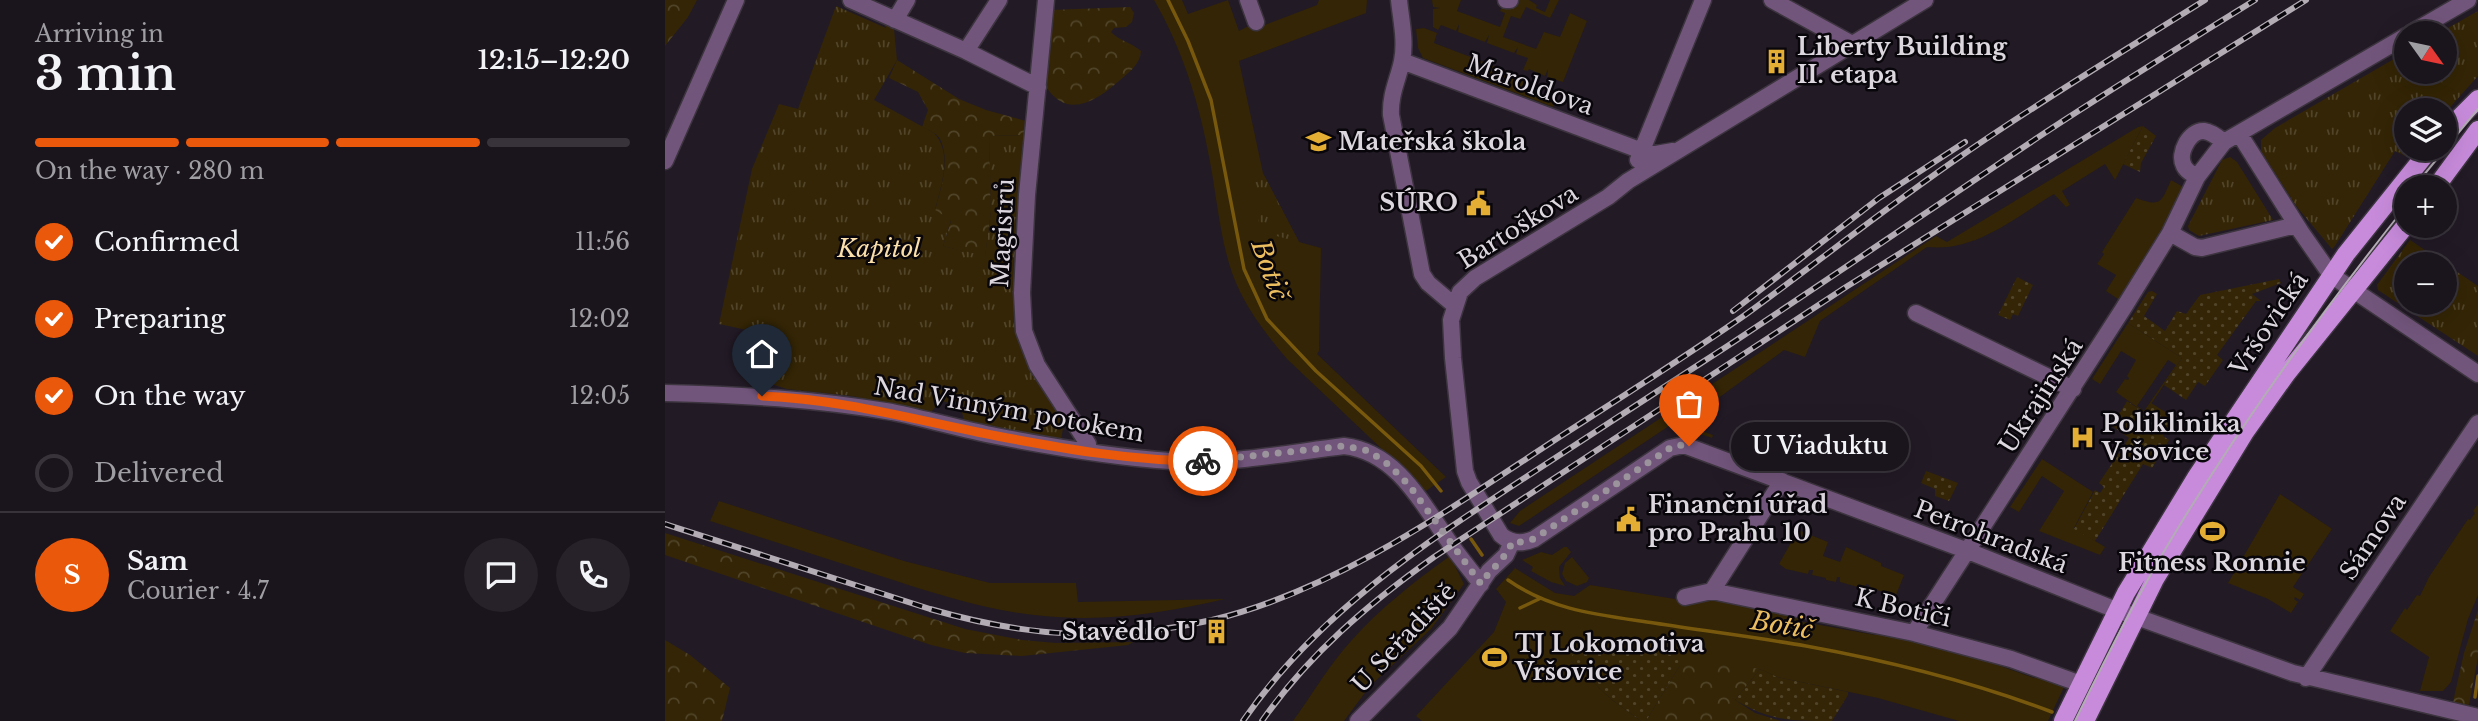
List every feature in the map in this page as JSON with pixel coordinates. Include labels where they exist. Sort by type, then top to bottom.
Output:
[{"type":"main road","points":[[2457,120],[2478,99]]},
{"type":"main road","points":[[2445,175],[2478,130]]},
{"type":"main road","name":"Vršovická","points":[[2085,721],[2167,558],[2221,470],[2331,275],[2374,216],[2420,161]]},
{"type":"main road","name":"Vršovická","points":[[2063,721],[2116,610],[2148,554],[2273,377],[2354,291],[2396,238]]},
{"type":"street","points":[[665,161],[736,0]]},
{"type":"street","points":[[851,0],[966,51],[1038,87]]},
{"type":"street","points":[[895,20],[907,0]]},
{"type":"street","points":[[966,51],[999,0]]},
{"type":"street","name":"Magistrů","points":[[1045,0],[1024,234],[1021,293],[1024,331],[1037,365],[1088,444],[1089,451]]},
{"type":"street","points":[[1248,0],[1256,22]]},
{"type":"street","points":[[1399,0],[1402,61],[1394,85],[1391,114],[1422,274],[1428,283],[1454,305]]},
{"type":"street","points":[[1628,180],[1703,0]]},
{"type":"street","points":[[1772,0],[1852,44]]},
{"type":"street","name":"Bartoškova","points":[[1512,542],[1504,538],[1494,524],[1465,471],[1451,320],[1460,292],[1469,283],[1608,197],[1628,180],[1925,0]]},
{"type":"street","points":[[2432,21],[2468,0]]},
{"type":"street","name":"Ukrajinská","points":[[1914,633],[2073,389],[2170,233],[2197,177],[2224,142],[2394,43]]},
{"type":"street","name":"Maroldova","points":[[1402,61],[1642,151]]},
{"type":"street","points":[[1654,121],[1653,132],[1661,145],[1674,149],[1683,147]]},
{"type":"street","points":[[2197,177],[2186,169],[2182,162],[2183,151],[2192,135],[2201,131],[2207,132],[2224,142]]},
{"type":"street","points":[[2240,135],[2331,275],[2478,374]]},
{"type":"street","name":"Bartoškova","points":[[1642,151],[1664,153],[1683,147]]},
{"type":"street","points":[[2170,233],[2201,248],[2296,225]]},
{"type":"street","points":[[1916,313],[2073,389]]},
{"type":"street","name":"Nad Vinným potokem","points":[[665,393],[775,396],[836,403],[896,413],[996,436],[1170,461],[1204,461],[1344,446],[1357,447],[1379,457],[1400,475],[1481,584]]},
{"type":"street","name":"Sámova","points":[[2306,678],[2478,422]]},
{"type":"street","name":"Petrohradská","points":[[1512,542],[1534,539],[1670,448],[1678,445],[1689,446],[2116,610],[2306,678],[2478,717]]},
{"type":"street","points":[[1712,591],[1782,481]]},
{"type":"street","points":[[1481,584],[1489,571],[1506,555],[1512,542]]},
{"type":"street","name":"U Seřadiště","points":[[1368,718],[1450,628],[1481,584]]},
{"type":"street","name":"K Botiči","points":[[1685,597],[1712,591],[1914,633],[2011,659],[2081,684]]},
{"type":"green space","points":[[665,0],[697,0],[688,17],[665,46]]},
{"type":"green space","points":[[1154,0],[1182,0],[1188,14],[1228,0],[1239,31],[1256,22],[1262,26],[1317,5],[1319,0],[1367,0],[1366,13],[1239,61],[1263,173],[1299,242],[1321,248],[1317,354],[1446,477],[1426,491],[1287,359],[1249,308],[1232,273],[1224,246],[1196,99],[1174,39]]},
{"type":"green space","points":[[1432,0],[1461,0],[1457,11],[1500,27],[1505,13],[1500,11],[1505,0],[1529,0],[1537,5],[1536,8],[1545,12],[1550,0],[1559,0],[1550,18],[1526,7],[1520,19],[1511,16],[1503,37],[1536,49],[1544,32],[1560,37],[1570,13],[1587,21],[1563,82],[1547,77],[1548,69],[1545,76],[1529,69],[1523,70],[1528,58],[1516,54],[1518,47],[1514,53],[1487,43],[1489,35],[1485,42],[1458,32],[1459,24],[1456,31],[1441,25],[1438,30],[1433,27],[1433,9],[1440,8],[1433,7]]},
{"type":"green space","name":"Kapitol","points":[[836,6],[894,29],[897,60],[874,100],[934,133],[940,141],[944,170],[935,210],[951,220],[943,246],[985,256],[991,211],[989,136],[1026,135],[1015,319],[1028,355],[1068,422],[1063,428],[1061,440],[964,420],[960,405],[941,401],[930,413],[852,396],[787,389],[765,382],[765,334],[719,324],[752,169],[779,104],[798,109]]},
{"type":"green space","points":[[1130,7],[1134,13],[1132,22],[1126,27],[1114,28],[1111,32],[1141,51],[1133,68],[1110,89],[1091,101],[1071,105],[1053,96],[1045,85],[1051,10]]},
{"type":"green space","points":[[2478,11],[2478,76],[2457,100],[2394,98],[2394,153],[2332,249],[2297,207],[2261,151],[2261,140],[2275,128],[2394,59],[2394,84],[2457,84],[2457,23]]},
{"type":"green space","points":[[1424,28],[1437,33],[1434,43],[1526,76],[1522,87],[1556,100],[1553,107],[1423,58],[1418,48],[1416,29]]},
{"type":"green space","points":[[897,60],[959,99],[1026,121],[1026,135],[989,136],[991,211],[985,257],[943,246],[951,221],[935,211],[945,165],[943,147],[937,135],[922,127],[928,110],[918,92],[889,78]]},
{"type":"green space","points":[[2143,126],[2115,180],[2105,164],[2062,191],[2070,205],[2066,207],[2054,194],[1978,239],[1945,247],[1927,247],[1820,321],[1805,357],[1784,350],[1702,410],[1703,415],[1688,410],[1683,424],[1713,435],[1712,438],[1672,424],[1519,526],[1510,523],[1520,511],[1936,236],[1947,242]]},
{"type":"green space","points":[[2143,126],[2156,136],[2141,163],[2140,172],[2123,164]]},
{"type":"green space","points":[[2230,157],[2237,162],[2273,220],[2199,236],[2189,230],[2188,226],[2222,160]]},
{"type":"green space","points":[[1250,179],[1266,179],[1299,242],[1261,232]]},
{"type":"green space","points":[[2171,180],[2185,188],[2162,235],[2121,301],[2106,291],[2116,275],[2097,264],[2136,198],[2159,201]]},
{"type":"green space","points":[[2410,240],[2428,252],[2401,252]]},
{"type":"green space","points":[[2394,262],[2394,301],[2378,290],[2377,285]]},
{"type":"green space","points":[[2457,272],[2478,286],[2478,356],[2416,315],[2457,315]]},
{"type":"green space","points":[[2017,277],[2033,285],[2018,316],[2013,314],[2010,320],[1998,315]]},
{"type":"green space","points":[[2279,279],[2281,283],[2252,294],[2261,301],[2256,301],[2217,355],[2223,360],[2205,386],[2198,382],[2186,400],[2164,385],[2182,358],[2128,323],[2148,292],[2157,294],[2144,316],[2165,331],[2177,311],[2186,314],[2200,295]]},
{"type":"green space","points":[[2128,323],[2182,358],[2145,413],[2116,392],[2125,379],[2128,380],[2127,376],[2136,360],[2121,351],[2100,384],[2092,379]],"holes":[[[2168,360],[2176,365],[2144,411],[2137,406]]]},
{"type":"green space","points":[[2127,401],[2145,413],[2151,403],[2175,418],[2163,436],[2169,440],[2152,468],[2143,464],[2095,541],[2074,529],[2095,490],[2100,493],[2104,487],[2099,483],[2129,438],[2112,426]]},
{"type":"green space","points":[[2042,459],[2093,492],[2074,528],[2105,547],[2100,555],[2039,531],[2064,491],[2042,476],[2019,512],[2010,507]]},
{"type":"green space","points":[[1926,471],[1958,483],[1949,501],[1935,496],[1935,489],[1921,483]]},
{"type":"green space","points":[[2280,494],[2332,529],[2293,587],[2304,594],[2300,600],[2295,597],[2298,602],[2291,613],[2268,599],[2228,583]]},
{"type":"green space","points":[[719,501],[904,561],[990,583],[1076,583],[1078,602],[1225,599],[1183,608],[1099,618],[1035,615],[992,608],[928,591],[710,521]]},
{"type":"green space","points":[[2478,504],[2478,595],[2468,619],[2451,682],[2443,691],[2420,691],[2429,657],[2390,631],[2405,608],[2407,610],[2417,595],[2420,596],[2429,577],[2468,519],[2475,513],[2473,511]]},
{"type":"green space","points":[[1798,530],[1828,542],[1823,556],[1840,562],[1846,547],[1904,575],[1896,595],[1869,588],[1866,584],[1865,589],[1840,582],[1840,577],[1837,577],[1836,582],[1826,580],[1812,575],[1813,570],[1809,570],[1808,574],[1786,569],[1779,564]]},
{"type":"green space","points":[[665,533],[965,629],[1022,640],[1056,643],[1133,642],[1128,645],[1022,656],[965,653],[931,645],[665,555]]},
{"type":"green space","points":[[1564,547],[1571,552],[1559,567],[1560,578],[1565,586],[1531,571],[1533,567],[1522,560],[1541,552],[1552,555]]},
{"type":"green space","points":[[1450,556],[1464,584],[1431,629],[1370,686],[1344,721],[1293,721],[1335,660],[1362,629],[1398,596]]},
{"type":"green space","points":[[1572,557],[1589,578],[1587,582],[1577,586],[1566,581],[1562,574],[1565,563]]},
{"type":"green space","points":[[1515,568],[1555,593],[1574,596],[1590,585],[1687,601],[1715,600],[1802,613],[1798,621],[1875,635],[1880,631],[1978,658],[2034,678],[2041,675],[2065,685],[2048,721],[1959,721],[1878,698],[1777,677],[1760,669],[1571,661],[1611,699],[1641,721],[1422,721],[1416,716],[1494,632],[1506,602],[1496,589]]},
{"type":"green space","points":[[2478,610],[2478,657],[2469,705],[2453,702],[2464,653]]},
{"type":"green space","points":[[665,640],[690,655],[730,688],[722,721],[665,721]]},
{"type":"green space","points":[[1580,640],[1685,657],[1646,721],[1641,721],[1611,699],[1570,660]]},
{"type":"green space","points":[[1685,657],[1760,669],[1735,700],[1755,713],[1781,721],[1646,721]]},
{"type":"green space","points":[[1760,669],[1777,677],[1848,692],[1848,695],[1832,721],[1792,720],[1770,716],[1735,700]]},
{"type":"waterway","name":"Botič","points":[[1168,0],[1188,41],[1211,100],[1244,269],[1267,319],[1316,371],[1421,466],[1441,491]]},
{"type":"waterway","name":"Botič","points":[[1471,539],[1482,555]]},
{"type":"waterway","name":"Botič","points":[[1508,580],[1542,599],[1578,610],[1868,658],[1931,673],[2052,712]]},
{"type":"waterway","points":[[1520,608],[1539,599]]},
{"type":"waterway","name":"Botič","points":[[2475,697],[2478,676]]},
{"type":"tram line","points":[[2424,175],[2478,109]]},
{"type":"tram line","points":[[2075,721],[2137,599],[2204,486],[2287,363],[2394,221]]},
{"type":"railway","points":[[665,524],[930,609],[1001,626],[1036,631],[1070,634],[1140,632],[1212,620],[1259,606],[1350,567],[1436,517],[1745,315],[1908,193],[1993,134],[2205,0]]},
{"type":"railway","points":[[1243,721],[1303,648],[1337,615],[1447,529],[1766,321],[2043,134],[2255,0]]},
{"type":"railway","points":[[1262,721],[1320,652],[1363,612],[1434,557],[1846,287],[2306,0]]},
{"type":"railway","points":[[1733,311],[1879,198],[1965,142]]},
{"type":"way so far","points":[[1203,461],[1344,446],[1369,451],[1389,465],[1409,485],[1481,584],[1489,571],[1506,555],[1512,542],[1534,539],[1670,448],[1684,444],[1689,446]]},
{"type":"place","name":"Liberty Building II. etapa","points":[[1777,61]]},
{"type":"place","name":"Mateřská škola","points":[[1318,142]]},
{"type":"place","name":"SÚRO","points":[[1478,203]]},
{"type":"place","name":"Poliklinika Vršovice","points":[[2082,438]]},
{"type":"place","name":"U Viaduktu","points":[[1689,446]]},
{"type":"place","name":"Finanční úřad pro Prahu 10","points":[[1628,519]]},
{"type":"place","name":"Fitness Ronnie","points":[[2212,532]]},
{"type":"place","name":"Stavědlo U","points":[[1217,632]]},
{"type":"place","name":"TJ Lokomotiva Vršovice","points":[[1495,658]]},
{"type":"route","points":[[762,396],[836,403],[896,413],[996,436],[1089,451],[1170,461],[1203,461]]}]
